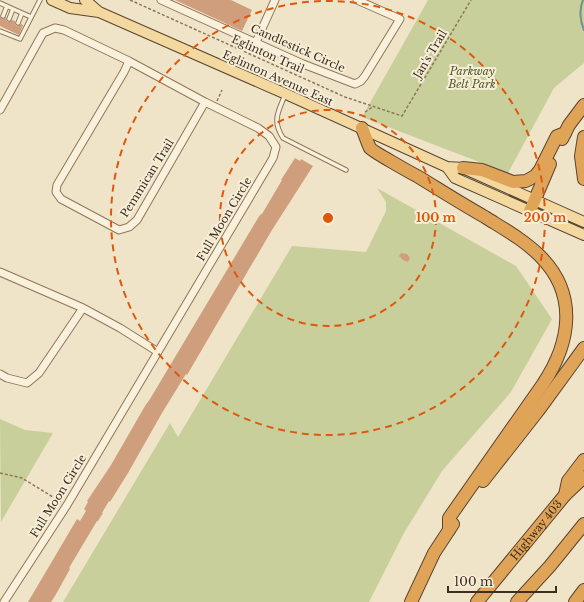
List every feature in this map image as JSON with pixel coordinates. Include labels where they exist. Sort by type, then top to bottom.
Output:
[{"type":"highway","points":[[532,206],[565,133],[584,105]]},
{"type":"highway","points":[[362,128],[371,150],[477,212],[524,242],[540,256],[551,269],[563,294],[566,307],[566,329],[562,348],[554,365],[543,384],[449,518],[449,530]]},
{"type":"highway","points":[[463,168],[482,170],[513,182],[526,181],[535,176],[540,170],[557,136],[565,133]]},
{"type":"highway","points":[[584,137],[581,156],[584,179]]},
{"type":"highway","points":[[411,602],[434,554],[471,497],[538,411],[584,348]]},
{"type":"highway","points":[[565,496],[568,481],[584,460]]},
{"type":"highway","name":"Highway 403","points":[[477,602],[565,496],[584,477]]},
{"type":"highway","points":[[517,602],[550,566],[584,524]]},
{"type":"highway","points":[[576,602],[584,590]]},
{"type":"main road","name":"Eglinton Avenue East","points":[[52,0],[70,8],[99,12],[447,167],[463,168],[584,235]]},
{"type":"main road","name":"Eglinton Avenue East","points":[[85,0],[99,12]]},
{"type":"main road","name":"Eglinton Avenue East","points":[[447,167],[455,178],[532,206],[584,222]]},
{"type":"street","name":"Candlestick Circle","points":[[161,0],[303,64],[356,84],[365,76],[400,19],[357,0]]},
{"type":"street","points":[[256,42],[275,0]]},
{"type":"street","name":"Full Moon Circle","points":[[0,110],[43,33],[55,28],[64,30],[129,61],[205,102],[258,128],[269,136],[276,147],[273,158],[67,505],[4,602]]},
{"type":"street","name":"Pemmican Trail","points":[[129,61],[57,186],[56,192],[61,199],[119,230],[130,228],[137,220],[205,102]]},
{"type":"street","points":[[0,272],[83,308],[120,328],[158,352]]},
{"type":"street","points":[[0,374],[7,378],[27,383],[39,373],[83,308]]},
{"type":"lane","points":[[3,30],[20,39],[40,0]]},
{"type":"lane","points":[[0,3],[32,17]]},
{"type":"lane","points":[[3,16],[6,6]]},
{"type":"lane","points":[[9,19],[13,9]]},
{"type":"lane","points":[[18,23],[22,13]]},
{"type":"lane","points":[[286,94],[279,109],[276,121],[277,129],[283,138],[346,170]]},
{"type":"path","name":"Eglinton Trail","points":[[130,0],[345,97],[402,116]]},
{"type":"path","name":"Jan's Trail","points":[[402,116],[471,0]]},
{"type":"path","points":[[217,101],[222,90]]},
{"type":"path","points":[[364,112],[374,106]]},
{"type":"path","points":[[0,473],[22,478],[67,505]]},
{"type":"green space","name":"Parkway Belt Park","points":[[428,0],[584,0],[584,63],[554,88],[508,173],[362,117]]},
{"type":"green space","points":[[377,188],[516,266],[552,319],[511,392],[442,471],[404,533],[369,602],[63,602],[170,423],[178,437],[292,246],[366,252],[386,211],[386,202]]},
{"type":"green space","points":[[0,419],[25,430],[53,433],[1,522]]},
{"type":"building","points":[[175,0],[231,0],[252,10],[242,31]]},
{"type":"building","points":[[0,17],[3,19],[6,17],[8,22],[12,20],[15,21],[17,26],[21,24],[23,25],[19,35],[0,26]]},
{"type":"building","points":[[295,158],[300,161],[301,159],[313,166],[272,230],[187,375],[186,374],[128,473],[97,521],[69,568],[70,569],[55,596],[51,602],[28,602],[77,519],[80,521],[86,511],[84,509],[88,502],[87,501],[111,465]]},
{"type":"building","points":[[401,253],[407,254],[410,258],[408,262],[399,256]]},
{"type":"waterway","points":[[583,0],[580,15],[584,30]]}]
